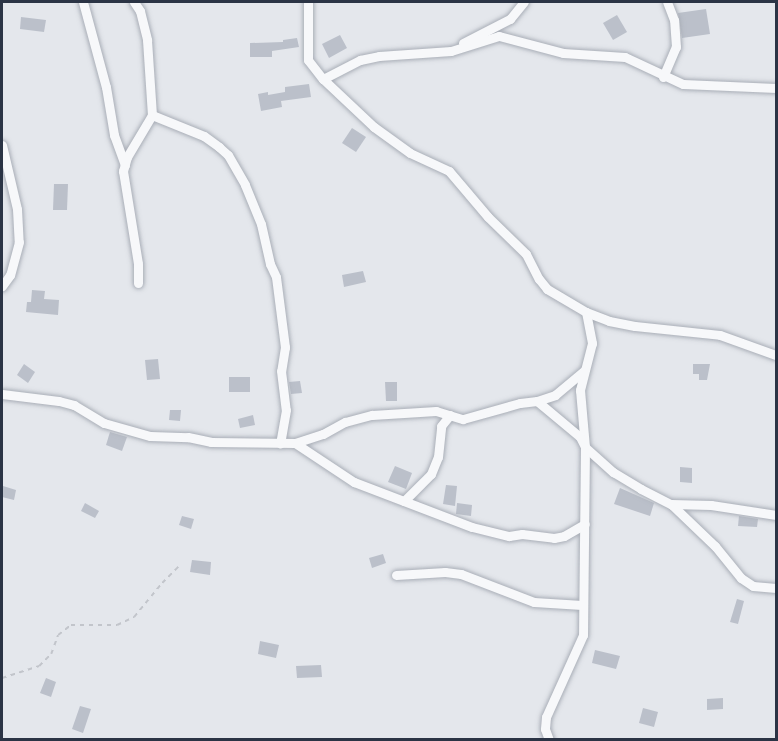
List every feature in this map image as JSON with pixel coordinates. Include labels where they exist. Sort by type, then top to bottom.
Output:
[{"type":"street","points":[[83,2],[106,87],[114,135],[125,165],[138,283]]},
{"type":"street","points":[[125,165],[152,115],[147,40],[140,11],[134,2]]},
{"type":"street","points":[[308,2],[308,60],[323,79],[374,127],[410,153],[449,171],[488,217],[526,254],[547,289],[586,312],[609,321],[720,335],[777,355]]},
{"type":"street","points":[[451,51],[480,33],[510,19],[524,2]]},
{"type":"street","points":[[663,77],[676,47],[674,20],[667,2]]},
{"type":"street","points":[[323,79],[360,60],[379,56],[451,51],[499,36],[563,53],[625,57],[663,77],[682,84],[777,88]]},
{"type":"street","points":[[152,115],[204,136],[228,155],[245,184],[261,224],[270,264],[276,277],[285,347],[281,371],[286,410],[280,443]]},
{"type":"street","points":[[2,145],[17,209],[19,242],[10,275],[2,286]]},
{"type":"street","points":[[549,740],[545,729],[546,717],[583,635],[585,447],[580,390],[592,343],[586,312]]},
{"type":"street","points":[[2,394],[74,405],[104,423],[150,436],[188,437],[211,442],[295,443],[323,434],[345,422],[372,416],[412,411],[436,411],[463,419],[537,401],[555,394],[584,371]]},
{"type":"street","points":[[537,401],[580,437],[585,447],[624,479],[671,504],[715,546],[741,578],[753,586],[777,588]]},
{"type":"street","points":[[404,501],[431,474],[438,458],[441,426],[450,415]]},
{"type":"street","points":[[295,443],[354,482],[472,527],[509,536],[522,534],[554,538],[564,536],[585,524]]},
{"type":"street","points":[[671,504],[711,505],[777,515]]},
{"type":"street","points":[[396,575],[445,572],[461,574],[534,602],[582,605]]},
{"type":"path","points":[[2,678],[39,666],[51,654],[58,635],[71,625],[117,625],[134,617],[178,567]]},
{"type":"building","points":[[706,9],[710,34],[682,38],[678,13]]},
{"type":"building","points":[[617,15],[627,32],[613,40],[603,23]]},
{"type":"building","points":[[21,17],[46,20],[44,32],[20,29]]},
{"type":"building","points":[[340,35],[347,48],[329,58],[322,44]]},
{"type":"building","points":[[297,38],[299,47],[272,51],[272,57],[250,57],[250,43],[283,42],[283,40]]},
{"type":"building","points":[[309,84],[311,97],[281,101],[282,107],[261,111],[258,94],[285,92],[285,87]]},
{"type":"building","points":[[352,128],[366,137],[356,152],[342,143]]},
{"type":"building","points":[[54,184],[68,184],[67,210],[53,210]]},
{"type":"building","points":[[363,271],[366,282],[344,287],[342,275]]},
{"type":"building","points":[[32,290],[45,291],[44,299],[59,300],[58,315],[26,312],[27,302],[31,302]]},
{"type":"building","points":[[158,359],[160,379],[147,380],[145,360]]},
{"type":"building","points":[[24,364],[35,372],[28,383],[17,375]]},
{"type":"building","points":[[693,364],[710,364],[707,380],[699,380],[699,374],[693,374]]},
{"type":"building","points":[[229,377],[250,377],[250,392],[229,392]]},
{"type":"building","points":[[300,381],[302,393],[291,394],[289,382]]},
{"type":"building","points":[[385,382],[397,382],[397,401],[386,401]]},
{"type":"building","points":[[170,410],[181,410],[180,421],[169,420]]},
{"type":"building","points":[[253,415],[255,425],[240,428],[238,419]]},
{"type":"building","points":[[110,432],[127,437],[122,451],[106,445]]},
{"type":"building","points":[[395,466],[412,473],[406,489],[388,482]]},
{"type":"building","points":[[680,467],[692,468],[692,483],[680,482]]},
{"type":"building","points":[[446,485],[457,486],[455,506],[443,504]]},
{"type":"building","points":[[3,486],[16,490],[14,500],[2,497]]},
{"type":"building","points":[[620,488],[654,503],[650,516],[614,504]]},
{"type":"building","points":[[85,503],[99,511],[95,518],[81,511]]},
{"type":"building","points":[[457,503],[472,505],[471,516],[456,514]]},
{"type":"building","points":[[182,516],[194,519],[191,529],[179,525]]},
{"type":"building","points":[[739,516],[758,519],[757,527],[738,526]]},
{"type":"building","points":[[383,554],[386,563],[372,568],[369,558]]},
{"type":"building","points":[[192,560],[211,562],[210,575],[190,572]]},
{"type":"building","points":[[737,599],[744,601],[738,624],[730,622]]},
{"type":"building","points":[[260,641],[279,645],[276,658],[258,654]]},
{"type":"building","points":[[595,650],[620,656],[616,669],[592,663]]},
{"type":"building","points":[[321,665],[322,677],[297,678],[296,666]]},
{"type":"building","points":[[46,678],[56,682],[51,697],[40,693]]},
{"type":"building","points":[[723,698],[723,709],[707,710],[707,699]]},
{"type":"building","points":[[80,706],[91,709],[83,733],[72,729]]},
{"type":"building","points":[[643,708],[658,712],[654,727],[639,723]]}]
